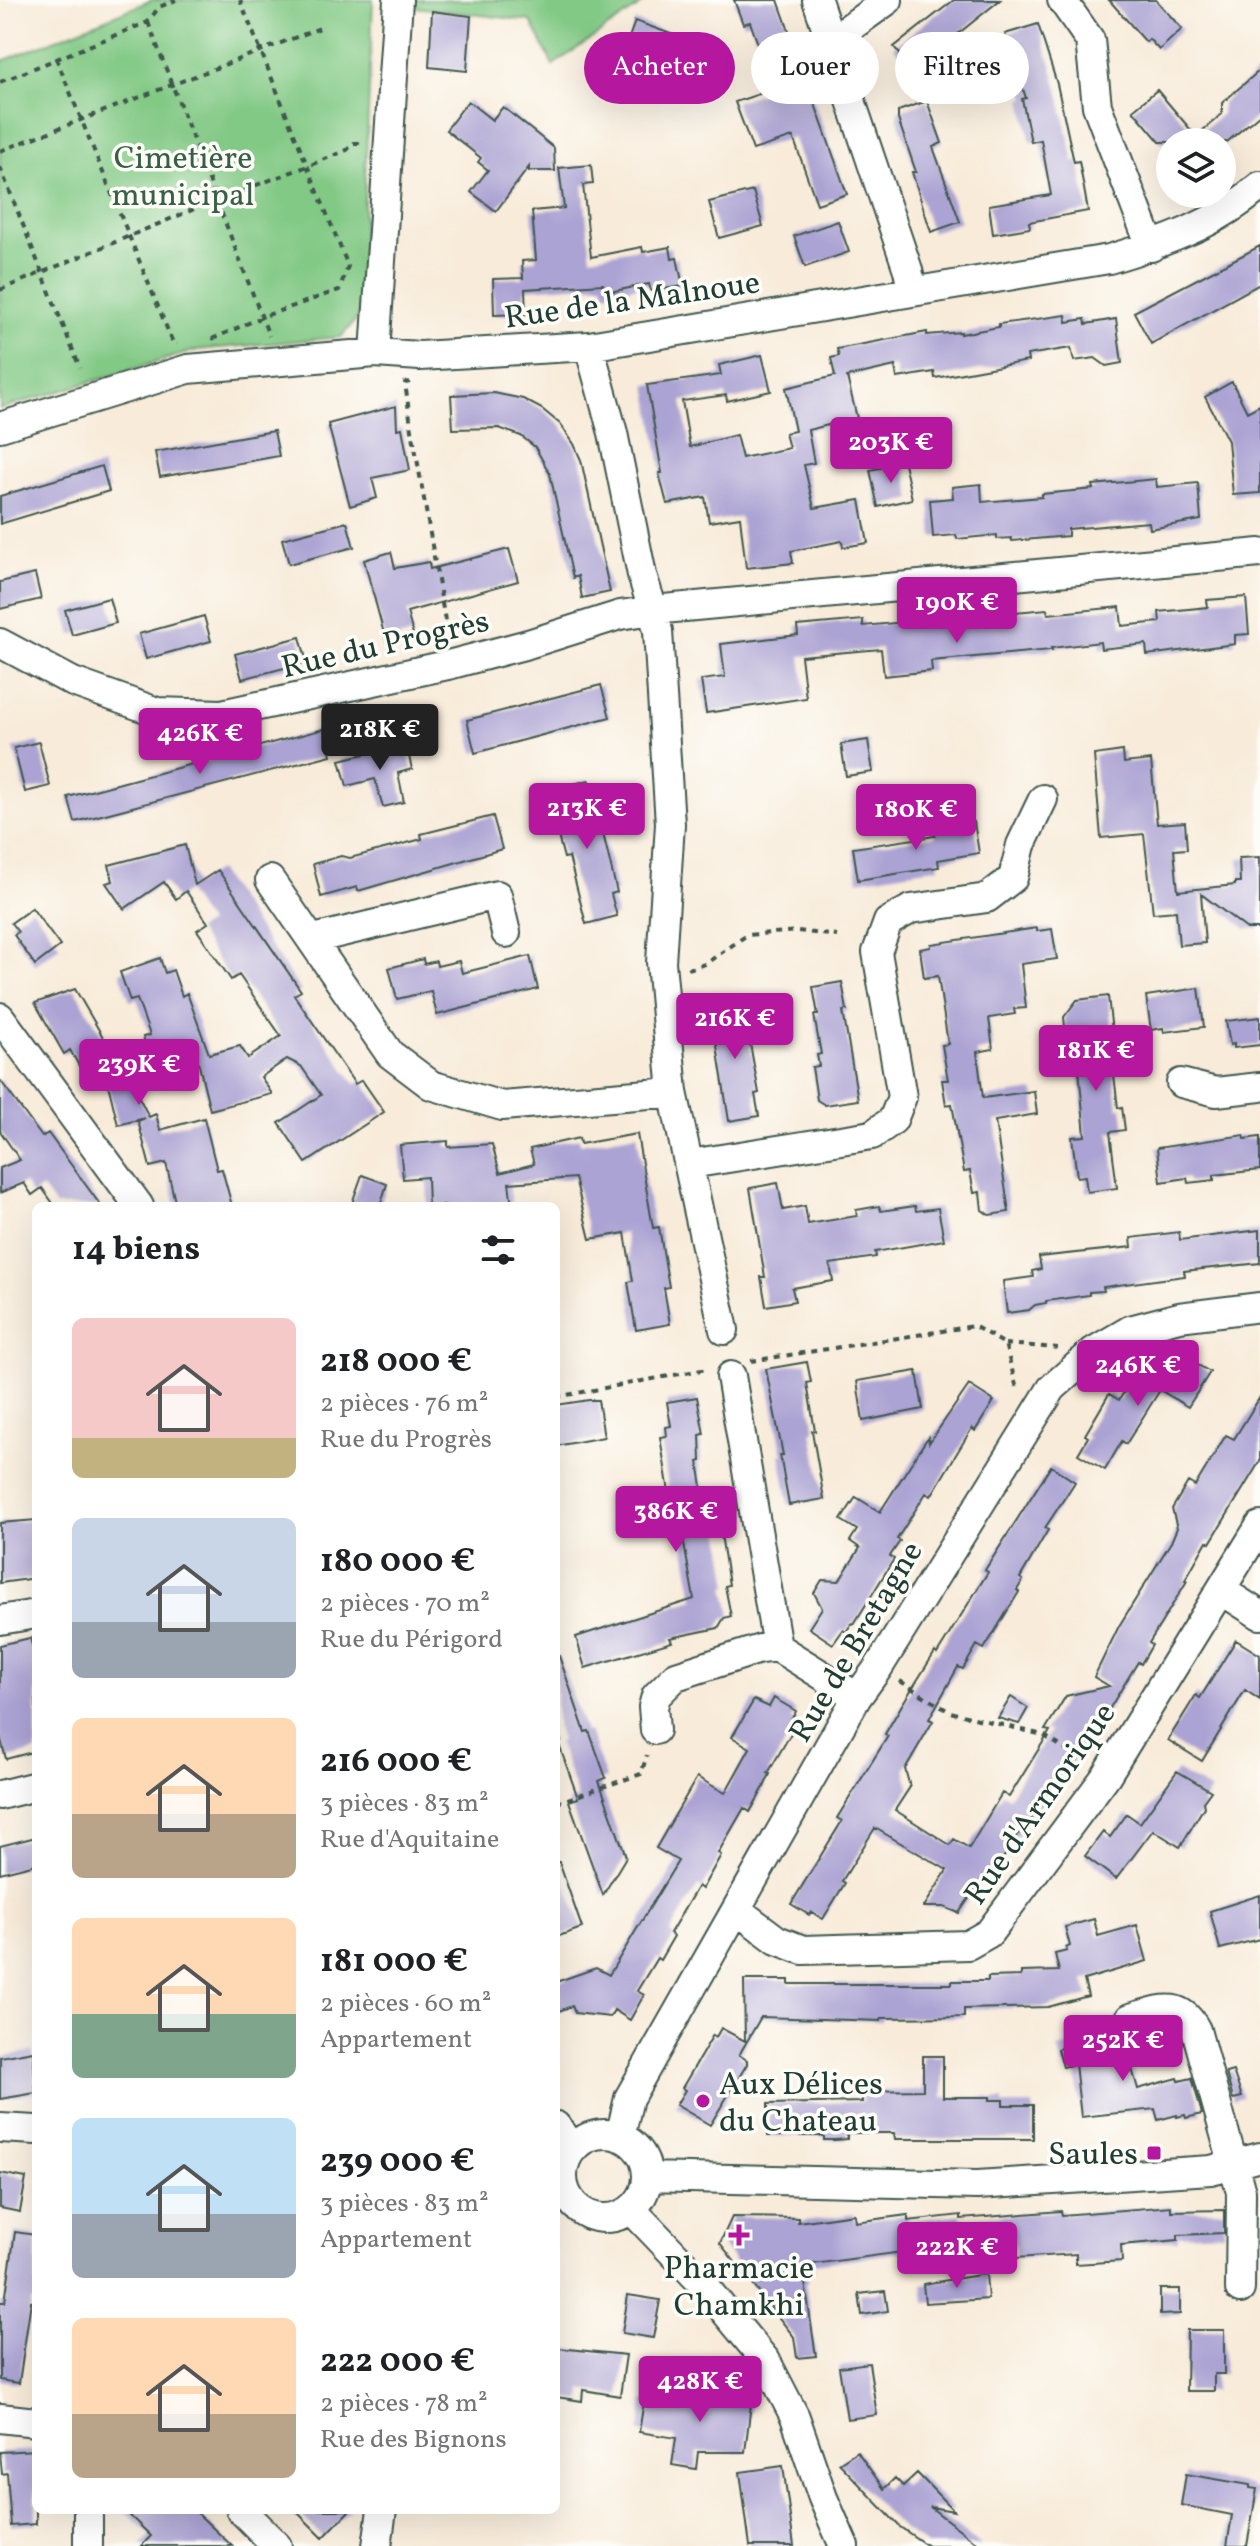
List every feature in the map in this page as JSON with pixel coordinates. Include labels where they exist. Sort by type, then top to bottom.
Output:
[{"type":"street","points":[[375,353],[398,0]]},
{"type":"street","points":[[817,0],[828,32]]},
{"type":"street","points":[[844,32],[888,0]]},
{"type":"street","points":[[1062,0],[1090,40],[1097,106],[1151,247]]},
{"type":"street","points":[[852,104],[912,290]]},
{"type":"street","name":"Rue de la Malnoue","points":[[0,427],[188,369],[375,353],[420,356],[589,346],[1109,259],[1151,247],[1196,228],[1238,206],[1260,186]]},
{"type":"street","points":[[589,346],[613,433],[642,575],[658,631],[670,824],[661,962],[673,1092],[724,1330]]},
{"type":"street","name":"Rue du Progrès","points":[[0,643],[73,682],[157,712],[222,714],[452,664],[620,615],[1260,553]]},
{"type":"street","points":[[690,1164],[872,1135],[893,1120],[902,1097],[877,952],[888,922],[911,909],[987,898],[1013,878],[1021,845],[1043,799]]},
{"type":"street","points":[[270,880],[390,1054],[431,1085],[502,1106],[673,1092]]},
{"type":"street","points":[[313,939],[497,895],[506,933]]},
{"type":"street","points":[[2,1022],[136,1202]]},
{"type":"street","points":[[1181,1083],[1216,1092],[1260,1087]]},
{"type":"street","name":"Rue de Bretagne","points":[[620,2137],[629,2098],[857,1697],[1052,1388],[1094,1351],[1130,1330],[1167,1320],[1260,1307]]},
{"type":"street","points":[[731,1369],[777,1647]]},
{"type":"street","name":"Rue d'Armorique","points":[[737,1910],[777,1940],[803,1950],[968,1945],[989,1933],[1106,1776],[1260,1526]]},
{"type":"street","points":[[1221,1590],[1260,1615]]},
{"type":"street","points":[[0,1620],[32,1615]]},
{"type":"street","points":[[655,1730],[653,1707],[656,1696],[676,1676],[760,1649],[777,1647],[857,1697]]},
{"type":"street","points":[[0,1795],[32,1787]]},
{"type":"street","points":[[1130,2018],[1176,2009],[1189,2016],[1196,2030],[1248,2160],[1241,2192],[1240,2289]]},
{"type":"street","points":[[0,2128],[32,2130]]},
{"type":"street","points":[[560,2131],[574,2148]]},
{"type":"street","points":[[600,2134],[620,2137],[637,2149],[646,2167],[647,2177],[640,2199],[631,2209],[618,2216],[607,2218],[591,2215],[571,2200],[560,2182],[567,2158],[582,2142],[600,2134]]},
{"type":"street","points":[[647,2177],[977,2185],[1211,2170],[1248,2160]]},
{"type":"street","points":[[631,2209],[700,2281],[766,2361],[795,2417],[823,2498],[844,2546]]},
{"type":"street","points":[[0,2418],[32,2422]]},
{"type":"street","points":[[88,2514],[88,2546]]},
{"type":"street","points":[[245,2514],[277,2546]]},
{"type":"street","points":[[377,2546],[381,2514]]},
{"type":"path","points":[[0,82],[148,22],[159,7],[176,0]]},
{"type":"path","points":[[205,341],[339,290],[348,266],[240,0]]},
{"type":"path","points":[[148,22],[262,317],[276,362]]},
{"type":"path","points":[[0,151],[320,28]]},
{"type":"path","points":[[56,58],[173,343],[182,345]]},
{"type":"path","points":[[0,290],[216,200],[347,150],[354,143],[389,144]]},
{"type":"path","points":[[0,167],[80,368]]},
{"type":"path","points":[[420,356],[422,379],[405,383],[452,664]]},
{"type":"path","points":[[663,976],[705,964],[747,935],[798,931],[837,936]]},
{"type":"path","points":[[560,1396],[974,1326],[1005,1344],[1094,1351]]},
{"type":"path","points":[[1005,1344],[1027,1427]]},
{"type":"path","points":[[878,1668],[950,1712],[1043,1735],[1106,1776]]},
{"type":"path","points":[[560,1802],[641,1774],[655,1730]]},
{"type":"green space","name":"Cimetière municipal","points":[[152,0],[373,0],[359,316],[341,337],[197,350],[0,409],[0,62]]},
{"type":"green space","points":[[413,0],[648,0],[601,32],[584,32],[584,44],[553,65],[531,21],[414,7]]},
{"type":"building","points":[[734,0],[778,0],[789,32],[754,32],[750,22],[743,24]]},
{"type":"building","points":[[954,0],[1000,0],[960,32],[913,32]]},
{"type":"building","points":[[1109,0],[1156,0],[1182,29],[1159,50],[1149,39],[1146,42]]},
{"type":"building","points":[[432,11],[471,16],[467,71],[429,67]]},
{"type":"building","points":[[635,21],[666,32],[631,32]]},
{"type":"building","points":[[1038,24],[1057,84],[1074,162],[1079,161],[1088,211],[1029,222],[1030,228],[993,234],[989,205],[1051,195],[1041,140],[1031,142],[1023,104],[1029,104],[1029,32],[1012,32]]},
{"type":"building","points":[[1260,70],[1260,114],[1236,134],[1236,128],[1205,128],[1222,114],[1222,103]]},
{"type":"building","points":[[1157,90],[1189,128],[1156,128],[1156,137],[1133,110]]},
{"type":"building","points":[[751,97],[751,104],[815,104],[847,194],[817,204],[793,137],[753,150],[735,102]]},
{"type":"building","points":[[468,101],[492,120],[503,107],[554,148],[555,171],[529,171],[529,167],[496,211],[471,192],[488,170],[478,162],[481,158],[446,130]]},
{"type":"building","points":[[928,104],[942,143],[933,147],[960,222],[931,232],[912,172],[916,172],[898,111]]},
{"type":"building","points":[[591,165],[593,184],[583,185],[591,257],[642,247],[643,252],[670,247],[672,259],[677,258],[683,286],[651,291],[649,284],[605,293],[603,284],[525,289],[526,314],[494,315],[493,279],[523,278],[522,261],[536,260],[532,211],[564,208],[559,168]]},
{"type":"building","points":[[753,191],[763,226],[719,238],[709,202]]},
{"type":"building","points":[[838,221],[849,252],[805,267],[794,236]]},
{"type":"building","points":[[1260,246],[1260,284],[1151,344],[1134,312]]},
{"type":"building","points":[[1066,315],[1067,322],[1085,319],[1086,324],[1116,319],[1122,363],[1106,366],[1095,358],[1074,361],[1071,348],[1027,355],[1028,361],[935,378],[934,372],[897,378],[895,366],[847,377],[857,418],[808,430],[814,463],[804,465],[814,508],[860,500],[868,543],[843,547],[842,541],[791,551],[793,563],[746,568],[740,517],[709,522],[705,497],[667,504],[659,473],[662,473],[647,385],[721,375],[719,365],[762,355],[771,391],[727,401],[726,395],[682,401],[690,447],[736,435],[742,458],[789,448],[785,433],[795,431],[786,388],[835,376],[831,358],[839,356],[837,349],[927,332],[927,335],[961,334],[999,327],[999,324]]},
{"type":"building","points":[[1232,382],[1247,412],[1260,405],[1260,493],[1233,495],[1228,441],[1205,397]]},
{"type":"building","points":[[494,393],[523,399],[542,409],[560,424],[574,444],[581,460],[610,592],[582,598],[578,576],[573,578],[550,474],[535,447],[521,436],[499,428],[453,429],[451,395]]},
{"type":"building","points":[[396,406],[397,429],[402,428],[410,470],[372,478],[377,498],[350,506],[328,424]]},
{"type":"building","points":[[274,431],[279,456],[160,477],[155,452]]},
{"type":"building","points":[[904,463],[912,499],[878,507],[870,470]]},
{"type":"building","points":[[102,466],[109,491],[0,524],[0,496]]},
{"type":"building","points":[[1156,479],[1157,487],[1198,483],[1201,520],[1150,529],[1149,522],[1068,529],[1068,536],[1012,541],[1011,538],[997,539],[997,535],[957,539],[956,535],[933,537],[930,500],[953,498],[952,487],[981,484],[982,502],[1042,497],[1042,494],[1094,489],[1093,485]]},
{"type":"building","points":[[347,522],[354,547],[289,564],[282,539]]},
{"type":"building","points":[[509,549],[518,581],[407,612],[413,634],[386,641],[364,560],[391,552],[395,568],[429,562],[430,569]]},
{"type":"building","points":[[35,574],[41,599],[0,609],[0,582]]},
{"type":"building","points":[[1246,597],[1249,634],[1235,635],[1235,644],[1147,655],[1146,644],[1101,649],[1100,642],[1052,650],[931,661],[932,671],[884,676],[881,649],[801,656],[806,698],[706,713],[701,680],[725,677],[721,644],[798,635],[797,626],[863,620],[863,626],[1047,609],[1048,614],[1120,607],[1122,626],[1160,622],[1159,612],[1208,607],[1207,600]]},
{"type":"building","points":[[109,598],[116,623],[72,635],[65,610]]},
{"type":"building","points":[[204,616],[211,641],[146,659],[139,634]]},
{"type":"building","points":[[300,637],[307,662],[242,679],[235,654]]},
{"type":"building","points":[[601,685],[610,717],[475,753],[467,720]]},
{"type":"building","points":[[324,729],[331,755],[75,822],[68,797]]},
{"type":"building","points":[[868,740],[873,772],[846,776],[841,744]]},
{"type":"building","points":[[39,742],[50,786],[25,792],[14,748]]},
{"type":"building","points":[[406,744],[412,769],[398,773],[404,802],[383,807],[375,779],[347,786],[340,760]]},
{"type":"building","points":[[1123,751],[1124,763],[1151,760],[1157,824],[1185,822],[1187,849],[1174,850],[1178,891],[1235,885],[1235,882],[1240,882],[1239,858],[1260,857],[1260,929],[1247,929],[1201,894],[1205,943],[1179,945],[1176,911],[1153,913],[1144,834],[1101,838],[1094,755]]},
{"type":"building","points":[[589,780],[595,801],[600,800],[607,823],[601,825],[617,892],[611,894],[617,916],[586,924],[569,857],[564,858],[555,825],[567,822],[558,788]]},
{"type":"building","points":[[493,816],[502,849],[358,891],[357,887],[321,897],[313,864],[341,856],[350,858],[422,839],[421,834]]},
{"type":"building","points":[[974,822],[979,853],[938,860],[939,867],[858,880],[853,848],[935,836],[933,828]]},
{"type":"building","points":[[185,845],[195,885],[218,870],[301,991],[294,995],[355,1084],[362,1080],[384,1112],[306,1163],[279,1123],[321,1095],[301,1066],[287,1059],[261,1077],[272,1094],[210,1110],[197,1057],[154,1068],[143,1037],[150,1035],[137,999],[130,1001],[120,972],[160,958],[165,973],[173,970],[182,996],[187,993],[209,1054],[240,1046],[248,1058],[281,1036],[239,975],[231,980],[197,930],[208,923],[186,891],[176,899],[164,882],[124,909],[106,883],[113,881],[109,865]]},
{"type":"building","points":[[32,908],[60,946],[35,965],[14,935],[18,932],[11,923]]},
{"type":"building","points":[[1037,928],[1037,931],[1052,929],[1057,959],[1021,964],[1026,1008],[1014,1009],[1015,1014],[989,1018],[993,1049],[977,1052],[983,1098],[1034,1091],[1037,1114],[995,1121],[1009,1212],[989,1215],[982,1210],[980,1192],[974,1193],[970,1171],[964,1172],[952,1104],[946,1105],[942,1080],[948,1080],[942,1045],[948,1044],[938,976],[924,978],[920,949],[931,947],[931,944]]},
{"type":"building","points":[[530,956],[538,989],[437,1015],[431,991],[397,999],[389,968],[423,959],[424,964],[436,961],[437,966],[459,961],[462,973]]},
{"type":"building","points":[[842,982],[847,1010],[843,1011],[858,1100],[825,1105],[817,1100],[812,1067],[819,1066],[817,1055],[821,1054],[813,987]]},
{"type":"building","points":[[1199,988],[1204,1027],[1164,1032],[1163,1028],[1151,1030],[1146,996]]},
{"type":"building","points":[[75,989],[110,1049],[114,1048],[149,1117],[156,1114],[160,1130],[204,1118],[217,1170],[222,1169],[231,1202],[175,1202],[166,1163],[150,1167],[138,1121],[145,1118],[118,1125],[107,1080],[90,1085],[70,1050],[64,1054],[35,1003]]},
{"type":"building","points":[[1108,996],[1118,1108],[1122,1107],[1125,1130],[1110,1132],[1117,1188],[1087,1192],[1085,1176],[1077,1177],[1072,1137],[1085,1136],[1076,1036],[1065,1027],[1064,1017],[1077,1000]]},
{"type":"building","points":[[735,1000],[740,1028],[747,1027],[759,1093],[755,1094],[759,1116],[729,1121],[715,1033],[711,1034],[706,1005]]},
{"type":"building","points":[[1260,1017],[1260,1045],[1234,1048],[1234,1044],[1230,1045],[1226,1021]]},
{"type":"building","points":[[0,1080],[42,1137],[48,1133],[98,1202],[52,1202],[42,1188],[32,1195],[24,1183],[0,1193],[0,1168],[20,1160],[0,1131]]},
{"type":"building","points":[[637,1134],[653,1228],[659,1227],[669,1287],[664,1288],[670,1324],[636,1330],[628,1282],[633,1281],[625,1233],[590,1239],[575,1178],[509,1183],[511,1202],[428,1202],[427,1177],[403,1179],[400,1145],[448,1141],[448,1147],[492,1144],[500,1173],[534,1164],[530,1149],[579,1138],[580,1144]]},
{"type":"building","points":[[1244,1135],[1245,1139],[1260,1137],[1260,1170],[1214,1175],[1214,1180],[1188,1183],[1187,1178],[1161,1182],[1157,1148]]},
{"type":"building","points":[[362,1175],[387,1184],[381,1202],[352,1202]]},
{"type":"building","points":[[778,1183],[783,1210],[805,1206],[808,1224],[857,1216],[856,1210],[879,1206],[881,1211],[915,1206],[916,1211],[938,1208],[944,1240],[875,1252],[876,1257],[830,1264],[833,1281],[792,1288],[795,1301],[766,1306],[761,1277],[765,1277],[750,1188]]},
{"type":"building","points":[[1260,1230],[1260,1263],[1184,1271],[1185,1276],[1103,1287],[1104,1291],[1046,1301],[1029,1310],[1007,1313],[1003,1281],[1033,1277],[1032,1271],[1041,1269],[1039,1257],[1132,1247],[1131,1238],[1179,1232],[1180,1240]]},
{"type":"building","points":[[1188,1359],[1210,1372],[1188,1407],[1160,1390],[1126,1444],[1122,1441],[1105,1470],[1078,1454],[1088,1437],[1085,1435],[1109,1394],[1119,1400],[1133,1378]]},
{"type":"building","points":[[807,1362],[811,1382],[807,1383],[815,1431],[812,1431],[824,1499],[789,1505],[780,1455],[783,1455],[766,1369]]},
{"type":"building","points":[[917,1371],[923,1409],[863,1421],[857,1381]]},
{"type":"building","points":[[969,1385],[994,1401],[975,1431],[972,1428],[931,1496],[926,1493],[897,1539],[900,1541],[890,1556],[894,1559],[854,1624],[846,1632],[843,1630],[833,1644],[809,1628],[822,1608],[814,1593],[822,1580],[839,1581],[860,1548],[850,1541],[857,1530],[841,1520],[856,1497],[880,1512],[928,1437],[929,1443]]},
{"type":"building","points":[[697,1397],[704,1434],[700,1435],[701,1461],[698,1462],[710,1522],[714,1521],[715,1529],[720,1528],[731,1616],[724,1618],[718,1628],[670,1638],[672,1642],[585,1668],[576,1637],[694,1599],[681,1527],[677,1528],[671,1504],[660,1437],[667,1436],[666,1427],[671,1426],[667,1402]]},
{"type":"building","points":[[1260,1397],[1260,1461],[1210,1543],[1207,1541],[1149,1643],[1152,1645],[1100,1724],[1102,1726],[1091,1745],[1086,1742],[1067,1772],[1064,1770],[1043,1805],[1041,1803],[1028,1824],[1026,1822],[998,1866],[990,1875],[987,1872],[959,1913],[944,1907],[924,1907],[947,1870],[875,1828],[823,1919],[791,1904],[842,1821],[837,1818],[888,1736],[885,1734],[903,1703],[935,1652],[937,1654],[988,1572],[985,1570],[1051,1466],[1075,1482],[1045,1528],[1048,1530],[1020,1578],[1023,1580],[1017,1590],[1019,1592],[984,1649],[977,1645],[963,1669],[958,1667],[929,1719],[933,1721],[905,1769],[910,1787],[895,1810],[950,1845],[954,1839],[969,1848],[1002,1793],[1009,1797],[1050,1731],[1045,1730],[1066,1696],[1109,1686],[1094,1677],[1119,1626],[1171,1542],[1177,1528],[1172,1509],[1188,1482],[1195,1486],[1226,1435],[1234,1439]]},
{"type":"building","points":[[598,1400],[604,1437],[560,1445],[560,1404]]},
{"type":"building","points":[[32,1520],[32,1579],[0,1583],[0,1523]]},
{"type":"building","points":[[30,1638],[32,1645],[32,1752],[6,1759],[0,1736],[0,1645]]},
{"type":"building","points":[[1236,1640],[1260,1655],[1260,1700],[1245,1690],[1202,1761],[1168,1740],[1196,1695],[1200,1698]]},
{"type":"building","points":[[560,1659],[585,1732],[589,1731],[606,1778],[599,1781],[626,1857],[603,1895],[569,1801],[578,1798],[560,1748]]},
{"type":"building","points":[[1011,1697],[1028,1708],[1019,1724],[998,1718]]},
{"type":"building","points":[[774,1698],[796,1711],[791,1720],[797,1723],[750,1812],[744,1808],[702,1889],[698,1886],[670,1933],[674,1936],[637,1991],[644,1995],[630,2020],[614,2010],[610,2017],[575,2013],[572,2006],[560,2010],[560,1981],[596,1968],[609,1975],[678,1861],[656,1848],[697,1777],[725,1793],[750,1748],[732,1737],[754,1700],[769,1707]]},
{"type":"building","points":[[1177,1771],[1211,1791],[1180,1847],[1153,1830],[1116,1879],[1085,1856],[1103,1832],[1110,1837],[1127,1814],[1140,1823]]},
{"type":"building","points":[[32,1838],[32,1865],[0,1873],[0,1846]]},
{"type":"building","points":[[560,1865],[582,1928],[560,1936]]},
{"type":"building","points":[[1260,1895],[1260,1939],[1220,1949],[1210,1911]]},
{"type":"building","points":[[1094,1919],[1098,1936],[1137,1925],[1147,1961],[1084,1980],[1088,1996],[1048,2007],[964,2009],[964,2017],[881,2018],[881,2021],[761,2017],[739,2055],[747,2060],[747,2064],[710,2125],[676,2105],[685,2090],[682,2088],[713,2035],[716,2037],[721,2028],[745,2041],[744,1980],[789,1980],[789,1984],[952,1984],[952,1981],[988,1981],[988,1977],[1021,1976],[1021,1972],[1059,1971],[1055,1954],[1067,1951],[1066,1948],[1070,1946],[1065,1927]]},
{"type":"building","points":[[1121,2032],[1138,2089],[1178,2078],[1179,2081],[1192,2078],[1202,2114],[1158,2120],[1155,2109],[1081,2117],[1075,2064],[1063,2067],[1058,2049]]},
{"type":"building","points":[[32,2051],[32,2094],[0,2099],[0,2057]]},
{"type":"building","points":[[923,2056],[943,2056],[943,2097],[990,2097],[990,2100],[1003,2100],[1003,2105],[1033,2105],[1033,2139],[895,2139],[894,2133],[847,2133],[847,2139],[835,2140],[824,2140],[824,2136],[768,2136],[768,2104],[862,2102],[862,2091],[923,2090]]},
{"type":"building","points":[[1233,2071],[1242,2097],[1233,2099],[1226,2073]]},
{"type":"building","points":[[0,2173],[26,2178],[20,2212],[0,2208]]},
{"type":"building","points":[[1171,2206],[1171,2211],[1224,2210],[1224,2233],[1178,2235],[1178,2240],[1121,2245],[1122,2261],[1076,2264],[1076,2254],[1016,2258],[1013,2237],[813,2264],[814,2271],[806,2271],[808,2282],[805,2283],[816,2356],[797,2358],[794,2337],[720,2243],[732,2217],[798,2218],[798,2222],[854,2214],[855,2222],[908,2215],[908,2221],[961,2215],[961,2219],[1061,2211],[1062,2215]]},
{"type":"building","points":[[15,2232],[32,2234],[32,2301],[19,2383],[0,2380],[0,2302],[5,2302]]},
{"type":"building","points":[[986,2274],[988,2299],[925,2303],[923,2284]]},
{"type":"building","points":[[1160,2289],[1180,2289],[1180,2314],[1160,2315]]},
{"type":"building","points":[[885,2291],[888,2311],[862,2315],[859,2294]]},
{"type":"building","points":[[628,2295],[660,2300],[653,2338],[622,2333]]},
{"type":"building","points":[[1187,2330],[1224,2330],[1224,2374],[1214,2374],[1214,2391],[1186,2391]]},
{"type":"building","points":[[560,2348],[626,2355],[620,2396],[583,2390],[582,2401],[560,2398]]},
{"type":"building","points":[[869,2363],[877,2415],[847,2419],[839,2367]]},
{"type":"building","points":[[683,2387],[752,2396],[745,2452],[698,2452],[696,2469],[672,2465],[676,2438],[639,2432],[644,2401],[680,2406]]},
{"type":"building","points":[[32,2450],[32,2514],[36,2514],[36,2524],[11,2526],[7,2473],[2,2474],[0,2452]]},
{"type":"building","points":[[857,2451],[884,2489],[895,2478],[903,2486],[917,2473],[954,2511],[930,2507],[981,2546],[928,2546],[900,2527],[839,2463]]},
{"type":"building","points":[[783,2466],[794,2546],[750,2546],[740,2472]]},
{"type":"building","points":[[1186,2474],[1250,2485],[1250,2488],[1257,2489],[1247,2546],[1227,2546],[1232,2515],[1181,2505]]},
{"type":"building","points":[[128,2514],[198,2514],[232,2546],[141,2546],[151,2536]]},
{"type":"building","points":[[299,2514],[346,2514],[323,2538]]},
{"type":"place","name":"Aux Délices du Chateau","points":[[703,2101]]},
{"type":"place","name":"Saules","points":[[1154,2153]]},
{"type":"place","name":"Pharmacie Chamkhi","points":[[739,2235]]}]
